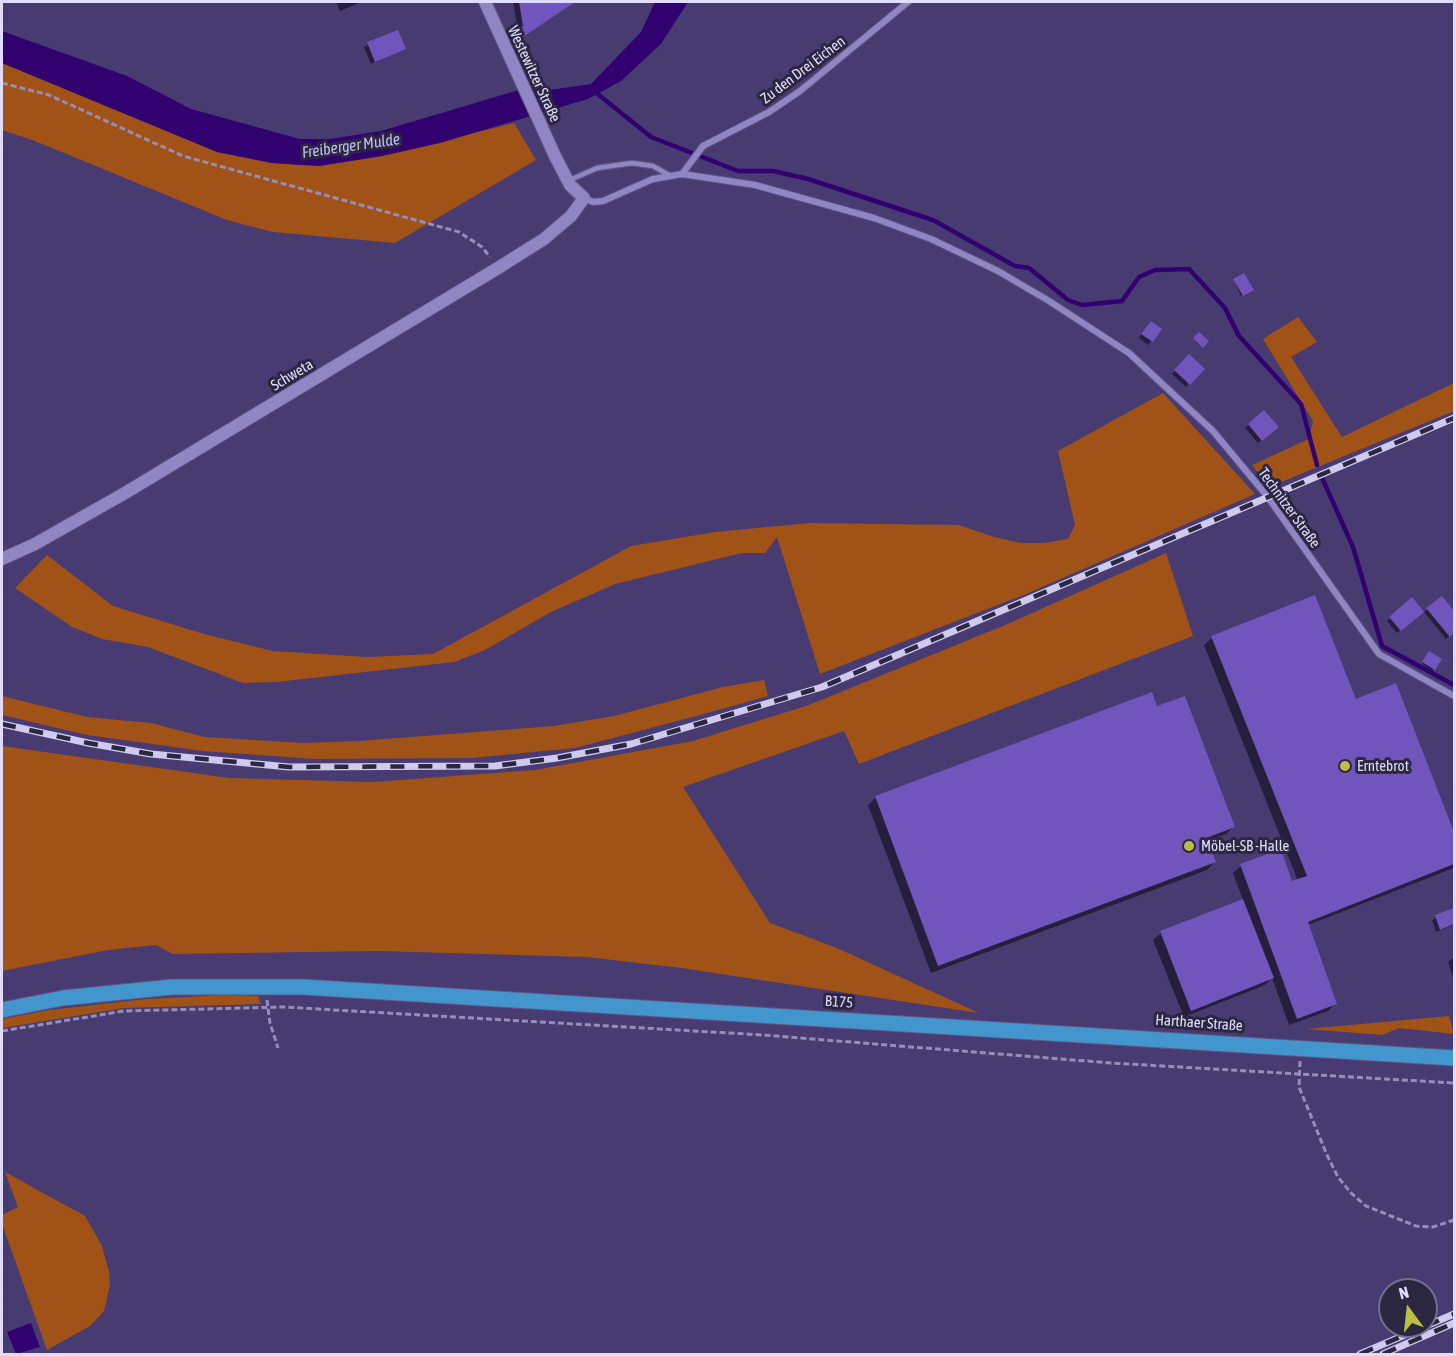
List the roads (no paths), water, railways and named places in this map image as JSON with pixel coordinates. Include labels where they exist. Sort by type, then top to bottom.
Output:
[{"type":"main road","name":"B175","points":[[2,1010],[122,991],[171,987],[267,986],[942,1026]]},
{"type":"main road","name":"Harthaer Straße","points":[[942,1026],[1455,1058]]},
{"type":"street","name":"Westewitzer Straße","points":[[485,2],[568,181],[584,198]]},
{"type":"street","name":"Zu den Drei Eichen","points":[[682,174],[703,146],[769,112],[800,91],[908,2]]},
{"type":"street","name":"Technitzer Straße","points":[[584,198],[593,202],[603,201],[653,179],[682,174],[754,185],[874,218],[932,239],[998,272],[1129,353],[1213,431],[1267,496],[1379,654],[1455,696]]},
{"type":"street","name":"Schweta","points":[[2,559],[35,544],[115,499],[498,268],[552,232],[571,216],[584,198]]},
{"type":"lane","points":[[568,181],[597,168],[632,163],[653,166],[669,176]]},
{"type":"water","name":"Freiberger Mulde","points":[[655,2],[688,2],[661,44],[621,81],[588,99],[440,143],[382,156],[319,166],[272,163],[217,152],[2,63],[2,31],[127,76],[191,109],[300,139],[330,139],[381,131],[539,84],[549,90],[591,84],[641,32]]},
{"type":"water","points":[[31,1323],[40,1347],[16,1354],[7,1332]]},
{"type":"waterway","points":[[594,91],[651,137],[738,171],[773,171],[808,179],[933,220],[1015,266],[1029,268],[1068,300],[1082,305],[1122,301],[1139,277],[1155,270],[1189,269],[1225,308],[1239,336],[1301,404],[1317,465]]},
{"type":"waterway","points":[[1323,480],[1353,547],[1382,646],[1454,685]]},
{"type":"railway","points":[[2,724],[151,754],[289,767],[495,766],[557,758],[631,744],[822,687],[1454,418]]},
{"type":"railway","points":[[1438,1321],[1454,1314]]},
{"type":"railway","points":[[1383,1354],[1454,1323]]},
{"type":"railway","points":[[1360,1354],[1398,1338]]},
{"type":"place","name":"Erntebrot","points":[[1345,766]]},
{"type":"place","name":"Möbel-SB -Halle","points":[[1189,846]]}]
